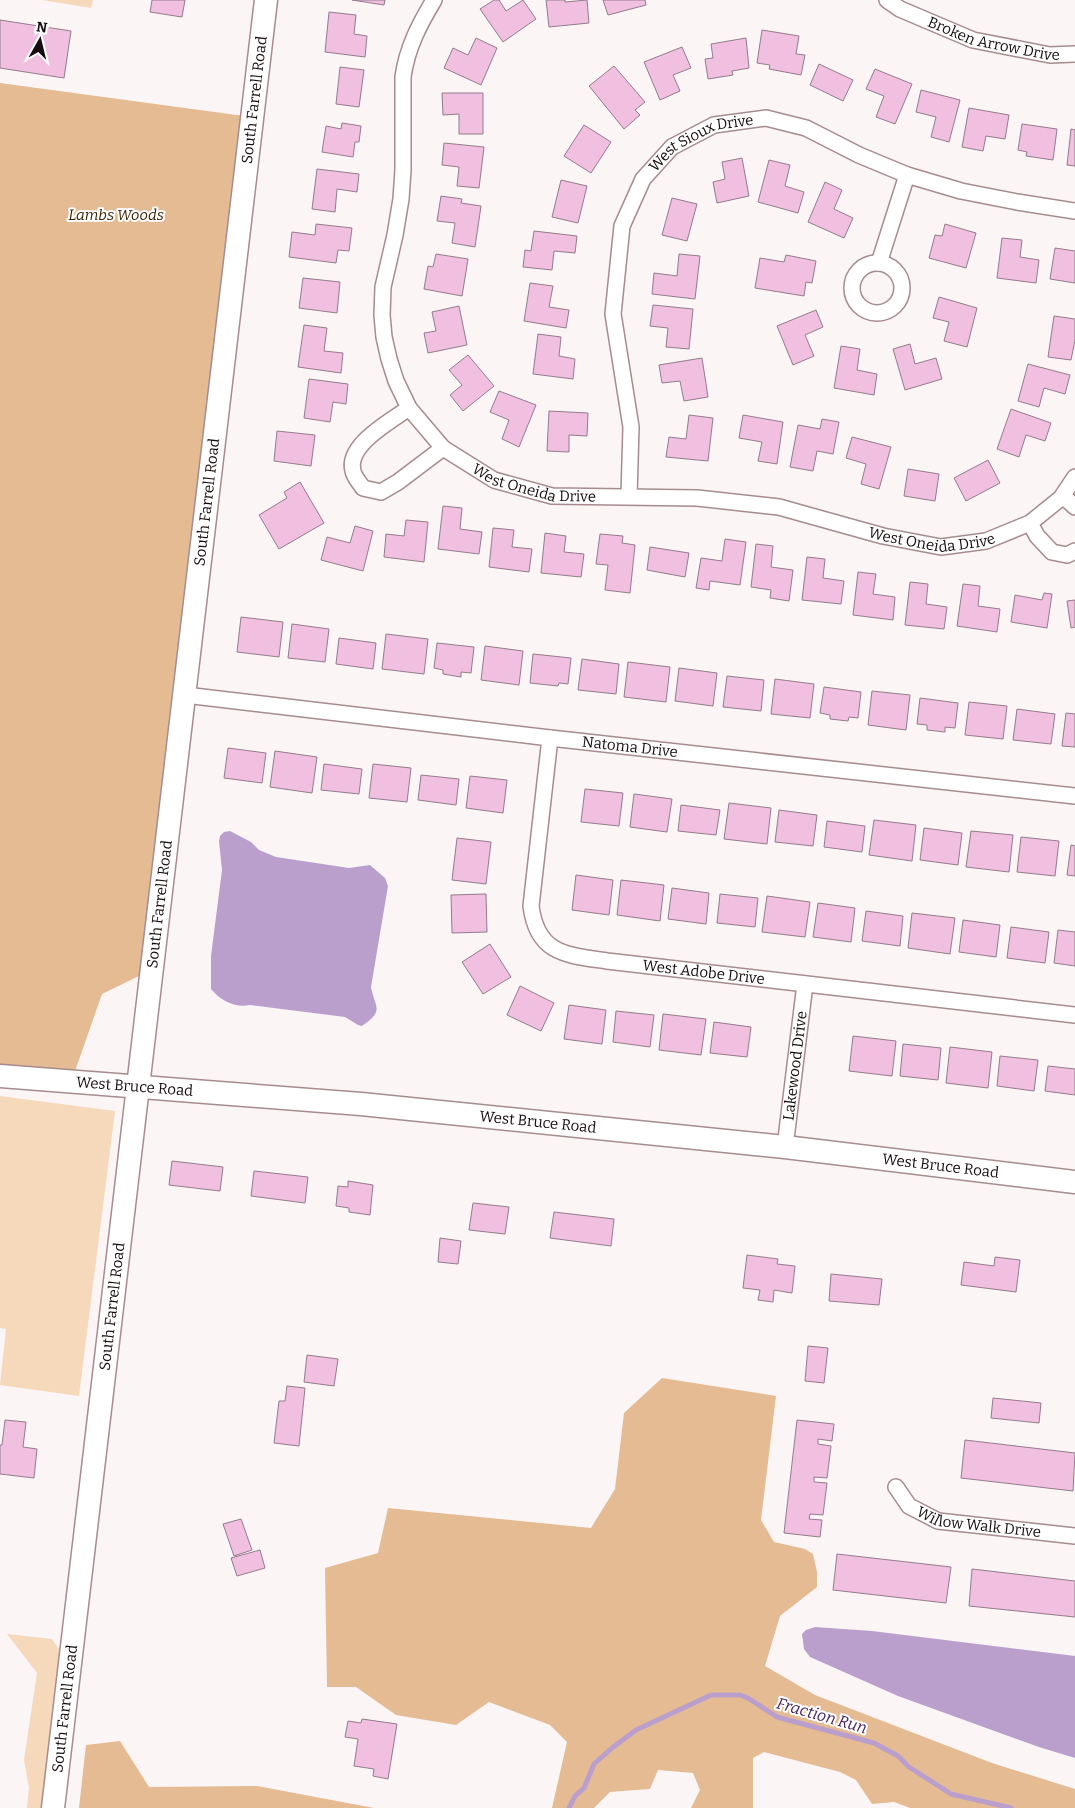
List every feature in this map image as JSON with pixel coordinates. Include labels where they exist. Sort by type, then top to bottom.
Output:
[{"type":"street","name":"South Farrell Road","points":[[53,1808],[266,0]]},
{"type":"street","name":"West Oneida Drive","points":[[434,0],[410,44],[405,62],[403,77],[403,170],[401,199],[396,235],[383,287],[382,315],[387,352],[396,381],[409,408],[443,448],[494,480],[552,496],[697,498],[779,507],[883,536],[941,547],[986,541],[1030,523],[1063,496],[1075,477]]},
{"type":"street","name":"Broken Arrow Drive","points":[[887,0],[900,9],[973,40],[1050,55],[1075,54]]},
{"type":"street","name":"West Sioux Drive","points":[[629,496],[631,427],[613,314],[622,226],[643,180],[672,147],[714,126],[766,118],[806,128],[859,155],[907,175],[961,191],[1075,211]]},
{"type":"street","points":[[880,263],[907,175]]},
{"type":"street","points":[[409,408],[362,443],[352,457],[353,472],[363,488],[381,492],[398,482],[443,448]]},
{"type":"street","points":[[1063,496],[1075,507]]},
{"type":"street","points":[[1030,523],[1052,552],[1068,554],[1075,551]]},
{"type":"street","name":"Natoma Drive","points":[[185,695],[550,738],[1075,796]]},
{"type":"street","name":"West Adobe Drive","points":[[550,738],[531,906],[533,922],[538,933],[548,945],[560,952],[573,956],[1075,1015]]},
{"type":"street","name":"Lakewood Drive","points":[[785,1147],[805,984]]},
{"type":"street","name":"West Bruce Road","points":[[0,1076],[138,1085],[361,1104],[785,1147],[1075,1182]]},
{"type":"street","name":"Willow Walk Drive","points":[[896,1487],[909,1506],[938,1521],[1075,1536]]},
{"type":"shaded area","points":[[42,0],[93,0],[91,8]]},
{"type":"shaded area","points":[[230,831],[251,842],[259,850],[276,857],[349,868],[370,865],[385,878],[388,886],[371,987],[377,1008],[374,1016],[362,1026],[345,1017],[234,1004],[219,997],[211,989],[211,956],[222,870],[219,841],[220,836],[224,832]]},
{"type":"shaded area","points":[[0,1096],[115,1111],[79,1396],[0,1385],[6,1329],[0,1328]]},
{"type":"shaded area","points":[[815,1627],[872,1631],[1075,1656],[1075,1758],[1039,1747],[898,1696],[810,1657],[804,1649],[802,1634],[806,1630]]},
{"type":"shaded area","points":[[7,1634],[52,1639],[63,1655],[43,1808],[27,1808],[29,1788],[24,1760],[37,1673]]},
{"type":"green space","name":"Lambs Woods","points":[[0,83],[244,116],[139,976],[102,994],[74,1074],[0,1068]]},
{"type":"green space","points":[[662,1378],[776,1396],[761,1520],[774,1542],[805,1549],[813,1554],[817,1572],[817,1587],[780,1616],[765,1666],[815,1695],[992,1763],[1075,1789],[1075,1808],[910,1808],[894,1802],[872,1804],[856,1780],[840,1772],[764,1752],[753,1758],[753,1808],[691,1808],[700,1790],[693,1773],[658,1770],[650,1789],[610,1792],[594,1808],[552,1808],[567,1742],[550,1725],[489,1702],[456,1725],[396,1715],[356,1687],[327,1687],[325,1568],[378,1553],[388,1508],[591,1528],[615,1489],[624,1413]]},
{"type":"green space","points":[[120,1741],[149,1787],[257,1786],[374,1808],[79,1808],[86,1745]]},
{"type":"building","points":[[152,0],[185,0],[182,17],[150,12]]},
{"type":"building","points":[[352,0],[385,0],[384,5]]},
{"type":"building","points":[[494,0],[499,0],[506,11],[523,0],[536,19],[503,42],[480,9]]},
{"type":"building","points":[[546,0],[565,0],[565,2],[587,0],[589,23],[549,27]]},
{"type":"building","points":[[603,0],[645,0],[646,5],[608,15]]},
{"type":"building","points":[[329,12],[356,15],[354,34],[367,36],[365,57],[325,52]]},
{"type":"building","points":[[0,20],[71,31],[64,78],[0,68]]},
{"type":"building","points":[[762,30],[799,36],[796,54],[805,55],[801,75],[769,69],[770,65],[757,63]]},
{"type":"building","points":[[476,38],[497,48],[481,85],[444,68],[453,48],[468,55]]},
{"type":"building","points":[[746,38],[749,68],[732,71],[733,75],[708,79],[705,59],[713,58],[711,44]]},
{"type":"building","points":[[682,47],[691,68],[673,75],[680,91],[660,100],[644,62]]},
{"type":"building","points":[[819,64],[853,80],[843,101],[810,85]]},
{"type":"building","points":[[614,66],[645,102],[635,110],[640,115],[624,129],[589,86]]},
{"type":"building","points":[[340,67],[364,70],[359,107],[336,104]]},
{"type":"building","points":[[875,69],[912,84],[895,124],[876,117],[884,96],[866,89]]},
{"type":"building","points":[[921,90],[960,100],[949,142],[931,137],[936,117],[916,112]]},
{"type":"building","points":[[442,93],[483,93],[483,134],[459,134],[459,114],[443,115]]},
{"type":"building","points":[[969,108],[1009,115],[1005,139],[986,136],[983,151],[962,147]]},
{"type":"building","points":[[342,123],[361,126],[359,142],[355,142],[353,157],[322,152],[326,126],[341,129]]},
{"type":"building","points":[[1022,124],[1057,129],[1053,160],[1026,156],[1027,152],[1018,150]]},
{"type":"building","points":[[584,125],[611,142],[591,173],[564,156]]},
{"type":"building","points":[[1071,129],[1075,130],[1075,166],[1067,165]]},
{"type":"building","points":[[444,143],[484,147],[479,188],[457,186],[459,167],[442,165]]},
{"type":"building","points":[[742,158],[749,196],[717,203],[713,182],[725,179],[722,162]]},
{"type":"building","points":[[769,160],[790,165],[785,186],[804,192],[798,213],[758,202]]},
{"type":"building","points":[[317,169],[359,174],[357,192],[337,189],[335,212],[312,209]]},
{"type":"building","points":[[561,180],[587,186],[578,223],[552,217]]},
{"type":"building","points":[[825,182],[842,190],[834,209],[853,218],[844,238],[808,222]]},
{"type":"building","points":[[441,196],[462,199],[461,203],[481,206],[475,247],[452,243],[455,223],[437,221]]},
{"type":"building","points":[[672,198],[697,204],[687,241],[662,235]]},
{"type":"building","points":[[316,224],[352,228],[349,251],[338,250],[336,263],[289,257],[292,232],[315,235]]},
{"type":"building","points":[[945,224],[976,233],[966,268],[929,258],[935,235],[942,236]]},
{"type":"building","points":[[534,231],[577,236],[575,253],[554,251],[552,270],[523,267],[525,250],[531,251]]},
{"type":"building","points":[[1002,238],[1022,240],[1020,257],[1039,260],[1036,283],[997,278]]},
{"type":"building","points":[[1055,248],[1075,251],[1075,283],[1050,279]]},
{"type":"building","points":[[436,254],[468,259],[462,296],[424,289],[428,266],[433,267]]},
{"type":"building","points":[[679,254],[700,256],[695,299],[652,294],[654,273],[677,276]]},
{"type":"building","points":[[786,255],[816,261],[812,283],[806,282],[804,296],[755,288],[760,258],[784,262]]},
{"type":"building","points":[[303,278],[340,282],[337,313],[299,308]]},
{"type":"building","points":[[530,283],[553,286],[549,307],[569,310],[566,328],[524,321]]},
{"type":"building","points":[[939,297],[977,308],[967,347],[944,341],[949,322],[933,318]]},
{"type":"building","points":[[653,305],[693,309],[689,349],[666,347],[668,328],[650,326]]},
{"type":"building","points":[[459,306],[467,345],[428,353],[424,333],[436,331],[432,312]]},
{"type":"building","points":[[816,310],[823,327],[805,335],[814,356],[793,365],[777,326]]},
{"type":"building","points":[[1054,316],[1075,319],[1075,340],[1071,360],[1048,357]]},
{"type":"building","points":[[304,325],[327,328],[324,351],[343,353],[341,373],[298,367]]},
{"type":"building","points":[[538,334],[561,337],[559,356],[575,359],[573,379],[533,374]]},
{"type":"building","points":[[910,344],[915,364],[936,358],[942,379],[905,390],[893,349]]},
{"type":"building","points":[[841,346],[860,349],[857,370],[877,374],[874,395],[834,388]]},
{"type":"building","points":[[468,355],[494,386],[463,411],[450,395],[462,385],[449,370]]},
{"type":"building","points":[[702,358],[708,397],[684,401],[680,381],[662,383],[659,365]]},
{"type":"building","points":[[1028,364],[1070,375],[1065,394],[1044,388],[1039,407],[1018,401]]},
{"type":"building","points":[[309,379],[348,384],[346,404],[333,402],[330,422],[304,418]]},
{"type":"building","points":[[499,391],[536,405],[519,447],[502,439],[509,420],[490,412]]},
{"type":"building","points":[[1011,409],[1051,423],[1045,441],[1026,435],[1019,457],[997,449]]},
{"type":"building","points":[[549,411],[588,413],[587,436],[569,435],[569,452],[547,451]]},
{"type":"building","points":[[689,415],[713,418],[708,461],[666,457],[669,437],[686,439]]},
{"type":"building","points":[[743,415],[783,422],[777,464],[758,461],[762,442],[739,438]]},
{"type":"building","points":[[822,419],[839,422],[833,454],[817,451],[813,471],[790,467],[798,425],[820,429]]},
{"type":"building","points":[[277,431],[315,435],[311,466],[274,461]]},
{"type":"building","points":[[852,437],[891,447],[879,489],[861,484],[866,464],[846,458]]},
{"type":"building","points":[[988,460],[1000,483],[966,501],[954,478]]},
{"type":"building","points":[[908,469],[939,474],[935,501],[904,496]]},
{"type":"building","points":[[300,482],[324,523],[279,549],[259,515],[287,498],[284,492]]},
{"type":"building","points":[[443,506],[462,508],[460,529],[482,532],[479,554],[438,549]]},
{"type":"building","points":[[406,520],[428,522],[424,562],[384,557],[386,534],[404,536]]},
{"type":"building","points":[[355,526],[373,531],[363,571],[321,560],[327,537],[350,543]]},
{"type":"building","points":[[493,528],[514,530],[512,547],[532,549],[529,572],[489,567]]},
{"type":"building","points":[[545,533],[566,536],[564,552],[584,554],[581,577],[541,573]]},
{"type":"building","points":[[600,534],[623,536],[622,543],[635,545],[630,593],[605,590],[608,565],[596,564]]},
{"type":"building","points":[[725,539],[746,542],[740,585],[710,581],[709,590],[696,588],[701,558],[722,561]]},
{"type":"building","points":[[756,544],[773,546],[771,567],[793,570],[789,601],[770,598],[771,590],[751,587]]},
{"type":"building","points":[[650,547],[689,553],[685,577],[647,570]]},
{"type":"building","points":[[807,557],[825,559],[823,578],[844,581],[841,604],[802,600]]},
{"type":"building","points":[[858,572],[876,574],[873,594],[895,597],[893,620],[853,615]]},
{"type":"building","points":[[910,582],[928,584],[926,604],[947,607],[944,629],[905,625]]},
{"type":"building","points":[[963,584],[980,586],[978,606],[1000,609],[997,632],[957,626]]},
{"type":"building","points":[[1044,593],[1052,594],[1047,628],[1011,622],[1015,595],[1042,600]]},
{"type":"building","points":[[1075,600],[1075,627],[1071,628],[1067,601]]},
{"type":"building","points":[[241,617],[283,622],[279,657],[237,652]]},
{"type":"building","points":[[292,624],[329,629],[325,662],[288,658]]},
{"type":"building","points":[[386,634],[428,639],[424,674],[382,669]]},
{"type":"building","points":[[339,638],[376,643],[373,669],[336,664]]},
{"type":"building","points":[[437,643],[474,647],[471,673],[461,672],[461,677],[443,674],[443,670],[434,668]]},
{"type":"building","points":[[485,646],[523,651],[519,685],[481,680]]},
{"type":"building","points":[[533,654],[571,658],[568,684],[559,683],[558,686],[530,683]]},
{"type":"building","points":[[582,659],[619,664],[616,694],[578,690]]},
{"type":"building","points":[[628,662],[670,667],[666,702],[624,697]]},
{"type":"building","points":[[679,668],[717,673],[713,706],[675,701]]},
{"type":"building","points":[[727,676],[764,680],[761,711],[723,707]]},
{"type":"building","points":[[775,679],[814,684],[810,718],[771,714]]},
{"type":"building","points":[[824,687],[861,692],[858,718],[849,717],[848,721],[830,719],[830,715],[820,713]]},
{"type":"building","points":[[872,691],[910,695],[906,730],[868,725]]},
{"type":"building","points":[[920,698],[958,703],[955,728],[945,727],[945,732],[927,730],[927,725],[917,724]]},
{"type":"building","points":[[969,702],[1007,706],[1003,739],[965,735]]},
{"type":"building","points":[[1017,709],[1055,714],[1051,744],[1013,740]]},
{"type":"building","points":[[1066,713],[1075,714],[1075,747],[1062,746]]},
{"type":"building","points":[[228,748],[266,753],[262,783],[224,778]]},
{"type":"building","points":[[275,751],[317,757],[312,793],[270,787]]},
{"type":"building","points":[[324,764],[362,769],[359,794],[321,790]]},
{"type":"building","points":[[373,764],[411,768],[407,802],[369,798]]},
{"type":"building","points":[[421,775],[459,779],[456,805],[418,800]]},
{"type":"building","points":[[470,776],[507,780],[503,813],[466,808]]},
{"type":"building","points":[[585,789],[623,793],[619,826],[581,822]]},
{"type":"building","points":[[634,794],[672,799],[667,832],[630,827]]},
{"type":"building","points":[[729,803],[771,808],[767,844],[724,839]]},
{"type":"building","points":[[681,805],[720,810],[716,835],[678,831]]},
{"type":"building","points":[[779,810],[817,815],[813,846],[775,842]]},
{"type":"building","points":[[874,820],[916,825],[912,861],[869,855]]},
{"type":"building","points":[[827,821],[865,826],[862,852],[824,847]]},
{"type":"building","points":[[924,828],[962,833],[958,865],[920,860]]},
{"type":"building","points":[[971,831],[1013,835],[1009,872],[966,867]]},
{"type":"building","points":[[1021,837],[1059,841],[1055,876],[1017,872]]},
{"type":"building","points":[[457,838],[491,842],[486,884],[452,880]]},
{"type":"building","points":[[1071,845],[1075,846],[1075,876],[1067,875]]},
{"type":"building","points":[[576,875],[613,880],[609,915],[572,910]]},
{"type":"building","points":[[621,880],[664,885],[660,921],[617,915]]},
{"type":"building","points":[[672,888],[709,893],[706,924],[668,919]]},
{"type":"building","points":[[486,894],[487,932],[452,933],[451,895]]},
{"type":"building","points":[[720,894],[758,898],[755,927],[717,923]]},
{"type":"building","points":[[767,896],[810,902],[805,937],[762,932]]},
{"type":"building","points":[[818,903],[855,908],[851,942],[813,937]]},
{"type":"building","points":[[866,911],[903,916],[900,946],[862,941]]},
{"type":"building","points":[[912,913],[955,918],[950,954],[908,948]]},
{"type":"building","points":[[963,920],[1000,925],[996,957],[959,952]]},
{"type":"building","points":[[1011,927],[1049,932],[1045,963],[1007,958]]},
{"type":"building","points":[[1058,930],[1075,932],[1075,966],[1054,963]]},
{"type":"building","points":[[490,944],[511,977],[483,994],[462,962]]},
{"type":"building","points":[[520,986],[554,1003],[541,1031],[507,1015]]},
{"type":"building","points":[[569,1005],[606,1010],[602,1044],[564,1039]]},
{"type":"building","points":[[616,1011],[654,1015],[650,1047],[613,1042]]},
{"type":"building","points":[[663,1014],[706,1019],[701,1055],[659,1050]]},
{"type":"building","points":[[714,1022],[751,1027],[747,1057],[710,1053]]},
{"type":"building","points":[[853,1036],[896,1041],[892,1076],[849,1071]]},
{"type":"building","points":[[903,1044],[941,1048],[938,1080],[900,1076]]},
{"type":"building","points":[[950,1047],[992,1052],[988,1088],[946,1083]]},
{"type":"building","points":[[1000,1056],[1038,1060],[1034,1091],[997,1086]]},
{"type":"building","points":[[1048,1066],[1075,1069],[1075,1095],[1045,1091]]},
{"type":"building","points":[[172,1161],[223,1167],[220,1191],[169,1185]]},
{"type":"building","points":[[254,1171],[308,1177],[305,1203],[251,1196]]},
{"type":"building","points":[[348,1181],[373,1185],[370,1215],[349,1212],[349,1208],[336,1206],[338,1186],[348,1187]]},
{"type":"building","points":[[473,1203],[509,1207],[505,1234],[469,1230]]},
{"type":"building","points":[[554,1212],[614,1219],[611,1246],[550,1238]]},
{"type":"building","points":[[440,1238],[461,1241],[458,1264],[438,1262]]},
{"type":"building","points":[[747,1255],[778,1259],[777,1264],[795,1266],[792,1293],[774,1290],[773,1302],[758,1300],[760,1290],[743,1288]]},
{"type":"building","points":[[995,1257],[1020,1260],[1016,1292],[961,1285],[964,1262],[994,1266]]},
{"type":"building","points":[[831,1274],[882,1279],[879,1305],[829,1301]]},
{"type":"building","points":[[808,1346],[828,1348],[824,1383],[805,1381]]},
{"type":"building","points":[[307,1355],[338,1359],[334,1386],[304,1382]]},
{"type":"building","points":[[287,1386],[305,1388],[299,1446],[274,1443],[279,1401],[285,1401]]},
{"type":"building","points":[[993,1398],[1041,1403],[1039,1423],[991,1418]]},
{"type":"building","points":[[5,1420],[26,1422],[23,1447],[37,1449],[34,1478],[0,1474],[0,1445],[2,1445]]},
{"type":"building","points":[[797,1420],[834,1424],[832,1441],[818,1439],[818,1444],[831,1446],[827,1478],[814,1477],[814,1482],[827,1483],[823,1515],[810,1514],[809,1519],[822,1520],[820,1537],[784,1533]]},
{"type":"building","points":[[965,1440],[1075,1453],[1073,1491],[961,1478]]},
{"type":"building","points":[[241,1519],[252,1550],[234,1556],[223,1524]]},
{"type":"building","points":[[260,1550],[265,1568],[237,1576],[231,1558]]},
{"type":"building","points":[[837,1554],[951,1567],[946,1603],[833,1590]]},
{"type":"building","points":[[972,1569],[1075,1581],[1075,1617],[969,1606]]},
{"type":"building","points":[[362,1719],[397,1724],[388,1779],[373,1776],[374,1769],[354,1766],[358,1739],[345,1737],[348,1721],[361,1723]]},
{"type":"waterway","name":"Fraction Run","points":[[569,1808],[575,1796],[584,1788],[594,1764],[612,1748],[636,1730],[711,1695],[740,1695],[748,1698],[777,1717],[874,1743],[898,1756],[909,1767],[951,1794],[1011,1808]]}]
